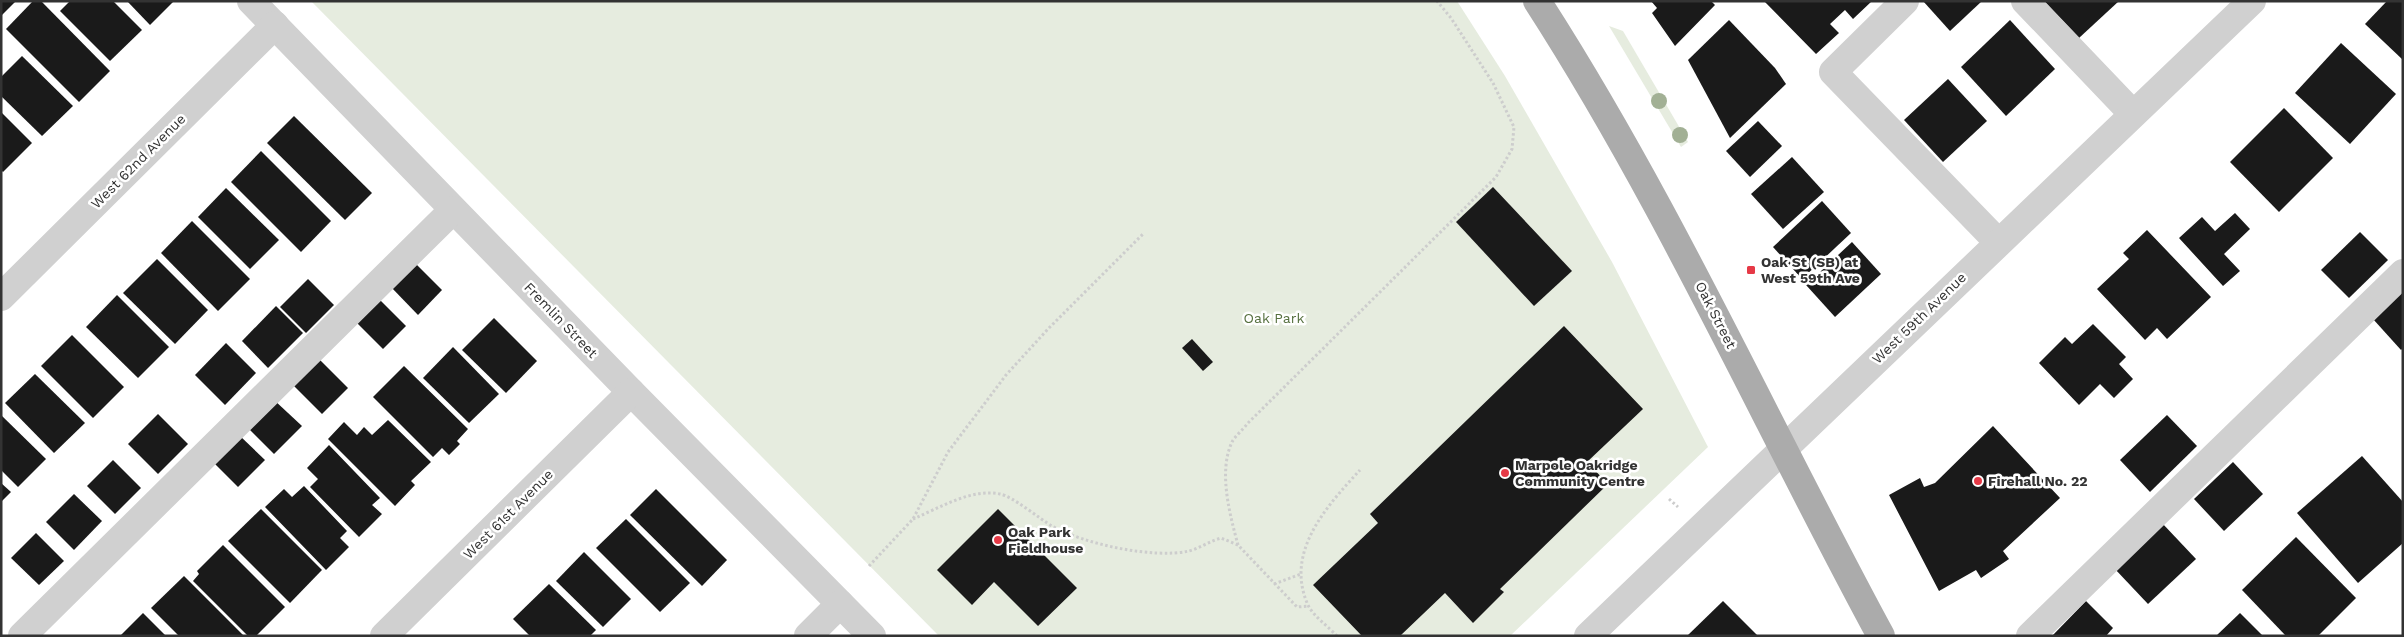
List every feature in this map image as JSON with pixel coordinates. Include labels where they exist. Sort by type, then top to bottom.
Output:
[{"type":"main road","name":"Oak Street","points":[[1537,1],[1646,182],[1880,636]]},
{"type":"street","name":"Fremlin Street","points":[[251,1],[453,210],[872,636]]},
{"type":"street","points":[[1905,1],[1834,72],[1998,242]]},
{"type":"street","points":[[2025,1],[2132,114]]},
{"type":"street","name":"West 59th Avenue","points":[[1588,636],[2252,1]]},
{"type":"street","name":"West 62nd Avenue","points":[[1,297],[276,25]]},
{"type":"street","points":[[22,636],[453,210]]},
{"type":"street","points":[[2030,636],[2403,273]]},
{"type":"street","name":"West 61st Avenue","points":[[384,636],[631,392]]},
{"type":"street","points":[[808,636],[840,604]]},
{"type":"path","points":[[1238,546],[1228,506],[1225,474],[1232,442],[1247,424],[1496,177],[1512,149],[1514,127],[1493,83],[1452,18],[1437,1]]},
{"type":"path","points":[[869,566],[913,519],[948,452],[1006,375],[1048,329],[1144,233]]},
{"type":"path","points":[[1337,636],[1309,606],[1301,574],[1309,538],[1318,518],[1360,470]]},
{"type":"path","points":[[913,519],[971,496],[987,493],[1002,494],[1055,528],[1098,544],[1161,552],[1190,550],[1221,538],[1238,546],[1297,607],[1309,606]]},
{"type":"path","points":[[1274,584],[1301,574]]},
{"type":"green space","name":"Oak Park","points":[[311,1],[1457,1],[1505,76],[1612,262],[1708,447],[1510,636],[939,636]]},
{"type":"green space","points":[[1609,26],[1623,31],[1688,142],[1681,147]]},
{"type":"building","points":[[1,1],[16,1],[1,16]]},
{"type":"building","points":[[33,1],[41,1],[110,71],[79,102],[6,29]]},
{"type":"building","points":[[70,1],[113,1],[142,30],[110,61],[60,11]]},
{"type":"building","points":[[127,1],[174,1],[150,25]]},
{"type":"building","points":[[1651,1],[1711,1],[1715,5],[1675,46],[1652,13],[1657,8]]},
{"type":"building","points":[[1764,1],[1872,1],[1853,19],[1845,10],[1830,24],[1839,33],[1816,54]]},
{"type":"building","points":[[1923,1],[1982,1],[1950,31]]},
{"type":"building","points":[[2044,1],[2119,1],[2079,38]]},
{"type":"building","points":[[2387,1],[2403,1],[2403,60],[2365,24]]},
{"type":"building","points":[[1729,20],[1775,68],[1786,84],[1730,138],[1688,60]]},
{"type":"building","points":[[2010,20],[2055,69],[2006,116],[1961,67]]},
{"type":"building","points":[[2341,43],[2396,94],[2350,144],[2295,93]]},
{"type":"building","points":[[22,56],[73,106],[42,136],[1,96],[1,77]]},
{"type":"building","points":[[1948,79],[1987,121],[1943,162],[1904,120]]},
{"type":"building","points":[[2284,108],[2333,158],[2279,212],[2230,162]]},
{"type":"building","points":[[1,112],[32,143],[3,172],[1,170]]},
{"type":"building","points":[[294,116],[372,193],[345,220],[267,143]]},
{"type":"building","points":[[1758,121],[1782,146],[1750,177],[1726,151]]},
{"type":"building","points":[[261,151],[331,221],[301,252],[231,182]]},
{"type":"building","points":[[1792,157],[1824,192],[1783,229],[1751,194]]},
{"type":"building","points":[[1493,187],[1572,271],[1534,306],[1456,222]]},
{"type":"building","points":[[226,188],[279,240],[250,269],[198,217]]},
{"type":"building","points":[[1822,201],[1851,233],[1802,279],[1773,247]]},
{"type":"building","points":[[2235,213],[2250,229],[2224,254],[2240,271],[2223,286],[2179,238],[2202,217],[2215,231]]},
{"type":"building","points":[[192,221],[250,279],[218,311],[161,253]]},
{"type":"building","points":[[2147,230],[2211,297],[2167,339],[2157,328],[2145,340],[2097,289],[2129,259],[2123,253]]},
{"type":"building","points":[[2360,232],[2388,260],[2349,298],[2321,270]]},
{"type":"building","points":[[1852,242],[1881,274],[1835,317],[1806,285]]},
{"type":"building","points":[[157,259],[208,310],[175,344],[123,293]]},
{"type":"building","points":[[414,262],[442,290],[418,315],[390,286]]},
{"type":"building","points":[[308,279],[334,305],[306,333],[280,307]]},
{"type":"building","points":[[2403,291],[2403,348],[2401,350],[2373,319]]},
{"type":"building","points":[[117,295],[169,347],[138,378],[86,327]]},
{"type":"building","points":[[379,299],[406,326],[383,349],[356,322]]},
{"type":"building","points":[[276,306],[303,333],[268,368],[242,341]]},
{"type":"building","points":[[494,318],[537,361],[506,393],[462,350]]},
{"type":"building","points":[[2093,324],[2126,357],[2119,364],[2133,379],[2114,398],[2100,384],[2079,405],[2039,363],[2065,337],[2072,344]]},
{"type":"building","name":"Marpole Oakridge Community Centre","points":[[1564,326],[1643,409],[1587,462],[1608,484],[1500,589],[1504,592],[1473,623],[1445,593],[1400,636],[1362,636],[1313,585],[1378,523],[1370,514]]},
{"type":"building","points":[[72,335],[124,387],[93,418],[41,366]]},
{"type":"building","points":[[1192,339],[1213,362],[1203,371],[1182,348]]},
{"type":"building","points":[[226,343],[256,373],[225,405],[195,375]]},
{"type":"building","points":[[453,347],[499,394],[469,423],[423,378]]},
{"type":"building","points":[[319,359],[348,388],[322,414],[293,385]]},
{"type":"building","points":[[404,366],[468,429],[457,441],[460,444],[449,455],[442,448],[433,457],[373,397]]},
{"type":"building","points":[[35,374],[85,423],[54,453],[5,403]]},
{"type":"building","points":[[273,399],[302,426],[274,454],[246,426]]},
{"type":"building","points":[[158,414],[188,444],[158,474],[128,444]]},
{"type":"building","points":[[1,415],[46,459],[18,487],[1,470]]},
{"type":"building","points":[[2167,415],[2197,446],[2150,492],[2120,460]]},
{"type":"building","points":[[388,420],[431,462],[411,481],[415,485],[395,506],[328,439],[344,422],[357,435],[364,427],[372,435]]},
{"type":"building","points":[[1993,426],[2060,498],[2003,551],[2009,559],[1981,578],[1976,570],[1939,591],[1889,495],[1920,478],[1924,487],[1935,483]]},
{"type":"building","points":[[239,435],[265,460],[238,487],[213,462]]},
{"type":"building","points":[[329,445],[380,498],[372,505],[382,514],[359,537],[310,487],[318,479],[307,468]]},
{"type":"building","points":[[2362,456],[2403,502],[2403,543],[2358,583],[2297,513]]},
{"type":"building","points":[[113,460],[141,488],[115,514],[87,486]]},
{"type":"building","points":[[2233,462],[2263,494],[2224,531],[2194,499]]},
{"type":"building","points":[[1,483],[11,492],[1,502]]},
{"type":"building","points":[[304,486],[347,531],[340,538],[349,547],[326,570],[265,507],[284,489],[292,497]]},
{"type":"building","points":[[656,489],[727,560],[702,586],[630,515]]},
{"type":"building","points":[[74,494],[102,521],[74,550],[46,522]]},
{"type":"building","points":[[261,509],[322,570],[290,603],[228,541]]},
{"type":"building","name":"Oak Park Fieldhouse","points":[[998,509],[1077,588],[1038,626],[994,582],[972,605],[937,570]]},
{"type":"building","points":[[626,519],[690,583],[660,612],[596,548]]},
{"type":"building","points":[[2162,523],[2196,559],[2148,604],[2114,568]]},
{"type":"building","points":[[36,533],[64,561],[39,585],[11,558]]},
{"type":"building","points":[[2296,537],[2356,598],[2318,636],[2286,636],[2242,590]]},
{"type":"building","points":[[223,545],[285,607],[256,636],[248,636],[193,581],[199,574],[197,571]]},
{"type":"building","points":[[584,552],[631,599],[603,627],[556,581]]},
{"type":"building","points":[[184,576],[244,636],[179,636],[151,608]]},
{"type":"building","points":[[549,584],[596,630],[590,636],[530,636],[513,619]]},
{"type":"building","points":[[1723,601],[1758,636],[1687,636]]},
{"type":"building","points":[[2086,601],[2113,628],[2106,636],[2052,636]]},
{"type":"building","points":[[143,613],[166,636],[120,636]]},
{"type":"building","points":[[2240,613],[2263,636],[2216,636]]},
{"type":"place","name":"Oak St (SB) at West 59th Ave","points":[[1751,270]]},
{"type":"place","name":"Marpole Oakridge Community Centre","points":[[1505,473]]},
{"type":"place","name":"Firehall No. 22","points":[[1978,481]]},
{"type":"place","name":"Oak Park Fieldhouse","points":[[998,540]]}]
